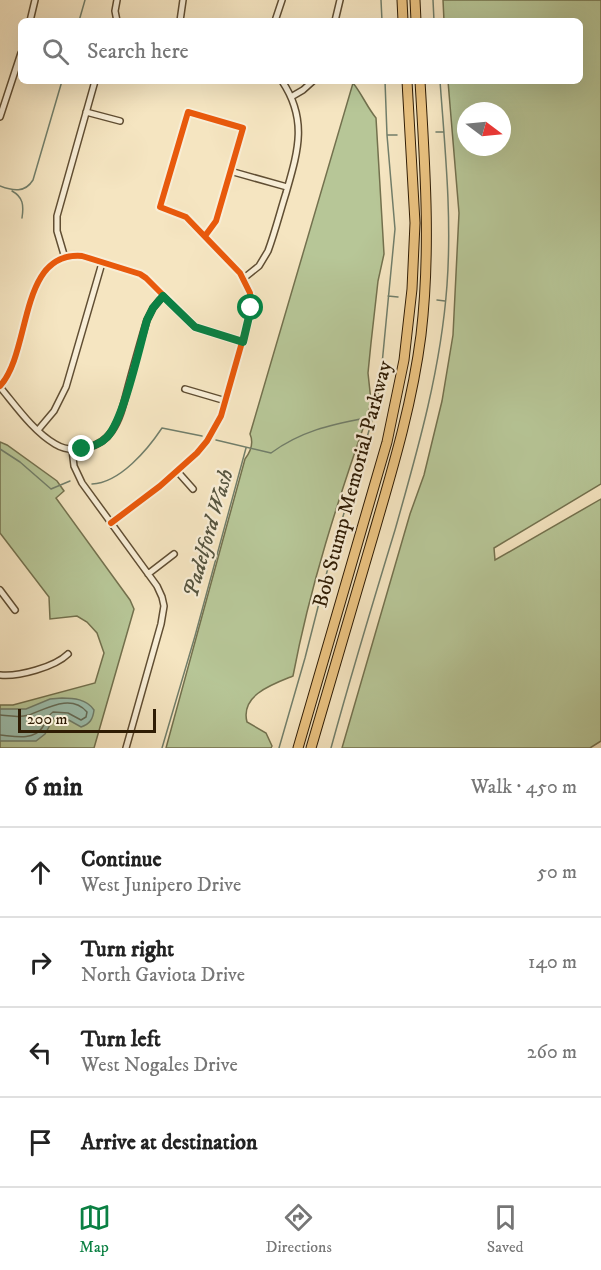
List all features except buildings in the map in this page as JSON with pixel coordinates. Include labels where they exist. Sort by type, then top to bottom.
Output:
[{"type":"highway","points":[[402,0],[403,18]]},
{"type":"highway","points":[[415,0],[416,18]]},
{"type":"highway","name":"Bob Stump Memorial Parkway","points":[[298,748],[387,442],[404,360],[412,289],[415,223],[407,84]]},
{"type":"highway","name":"Bob Stump Memorial Parkway","points":[[311,748],[401,439],[418,357],[425,295],[428,229],[420,84]]},
{"type":"street","points":[[31,18],[35,0]]},
{"type":"street","points":[[117,0],[117,18]]},
{"type":"street","points":[[180,18],[183,0]]},
{"type":"street","points":[[276,18],[282,0]]},
{"type":"street","points":[[336,18],[340,0]]},
{"type":"street","points":[[0,117],[18,62]]},
{"type":"street","points":[[65,258],[57,231],[57,216],[94,84]]},
{"type":"street","points":[[244,278],[259,266],[268,251],[299,139],[297,112],[284,84]]},
{"type":"street","points":[[291,97],[310,84]]},
{"type":"street","points":[[86,112],[120,121]]},
{"type":"street","points":[[111,523],[148,496],[207,441],[221,416],[226,401],[251,308],[250,293],[244,278],[186,217],[160,207],[188,112],[243,128],[216,220],[205,236]]},
{"type":"street","points":[[230,171],[287,188]]},
{"type":"street","points":[[163,296],[147,320],[120,416],[113,429],[100,442],[82,449],[72,449],[54,443],[38,430],[0,387],[12,369],[39,279],[50,265],[65,258],[79,256],[140,274],[146,278],[195,327],[243,342]]},
{"type":"street","points":[[38,430],[54,411],[66,387],[102,262]]},
{"type":"street","points":[[185,389],[226,401]]},
{"type":"street","points":[[72,449],[78,477],[162,597],[163,614],[126,748]]},
{"type":"street","points":[[177,471],[194,489]]},
{"type":"street","points":[[148,574],[174,555]]},
{"type":"street","points":[[0,590],[15,610]]},
{"type":"street","points":[[0,675],[11,676],[51,665],[61,661],[68,654]]},
{"type":"shaded area","points":[[443,0],[601,0],[601,484],[494,548],[495,560],[601,499],[601,741],[590,748],[342,748],[410,514],[424,475],[442,401],[453,335],[459,213],[448,84],[583,84],[583,18],[444,18]]},
{"type":"shaded area","points":[[354,84],[376,118],[384,254],[378,281],[368,373],[371,401],[368,414],[326,544],[293,676],[260,692],[248,705],[247,722],[266,733],[271,748],[166,748],[245,459],[251,447],[250,434]]},
{"type":"shaded area","points":[[0,442],[57,481],[64,491],[56,498],[130,600],[134,609],[94,748],[0,748],[0,705],[13,705],[95,683],[104,653],[97,633],[87,622],[77,616],[50,619],[49,597],[0,533]]},
{"type":"water","points":[[62,698],[88,703],[94,710],[90,721],[81,727],[67,719],[54,718],[45,734],[36,741],[0,741],[0,709],[26,709],[50,699]]},
{"type":"waterway","points":[[80,18],[85,0]]},
{"type":"waterway","points":[[381,0],[382,18]]},
{"type":"waterway","points":[[433,0],[434,18]]},
{"type":"waterway","points":[[0,186],[18,190],[26,187],[33,180],[61,84]]},
{"type":"waterway","points":[[279,748],[380,385],[395,229],[385,84]]},
{"type":"waterway","points":[[331,748],[412,469],[440,347],[447,285],[449,234],[440,84]]},
{"type":"waterway","points":[[436,132],[444,132]]},
{"type":"waterway","points":[[387,135],[397,135]]},
{"type":"waterway","points":[[12,191],[22,202],[22,218]]},
{"type":"waterway","points":[[388,296],[398,297]]},
{"type":"waterway","points":[[437,300],[445,301]]},
{"type":"waterway","name":"Padelford Wash","points":[[216,440],[271,453],[305,434],[328,426],[365,418]]},
{"type":"waterway","points":[[92,484],[113,478],[132,464],[162,428],[202,436]]},
{"type":"waterway","name":"Padelford Wash","points":[[162,748],[246,448]]},
{"type":"waterway","points":[[0,449],[20,462],[51,489],[70,481]]},
{"type":"cycle path","points":[[111,523],[160,486],[207,441],[221,416],[250,314],[250,293],[240,273],[186,217],[160,207],[188,112],[243,128],[216,221],[205,236]]},
{"type":"cycle path","points":[[0,386],[10,370],[36,286],[47,269],[61,259],[82,256],[140,274],[195,327],[243,342]]},
{"type":"route","points":[[82,449],[91,447],[108,437],[118,421],[149,314],[163,296],[195,327],[243,342],[251,308]]}]
